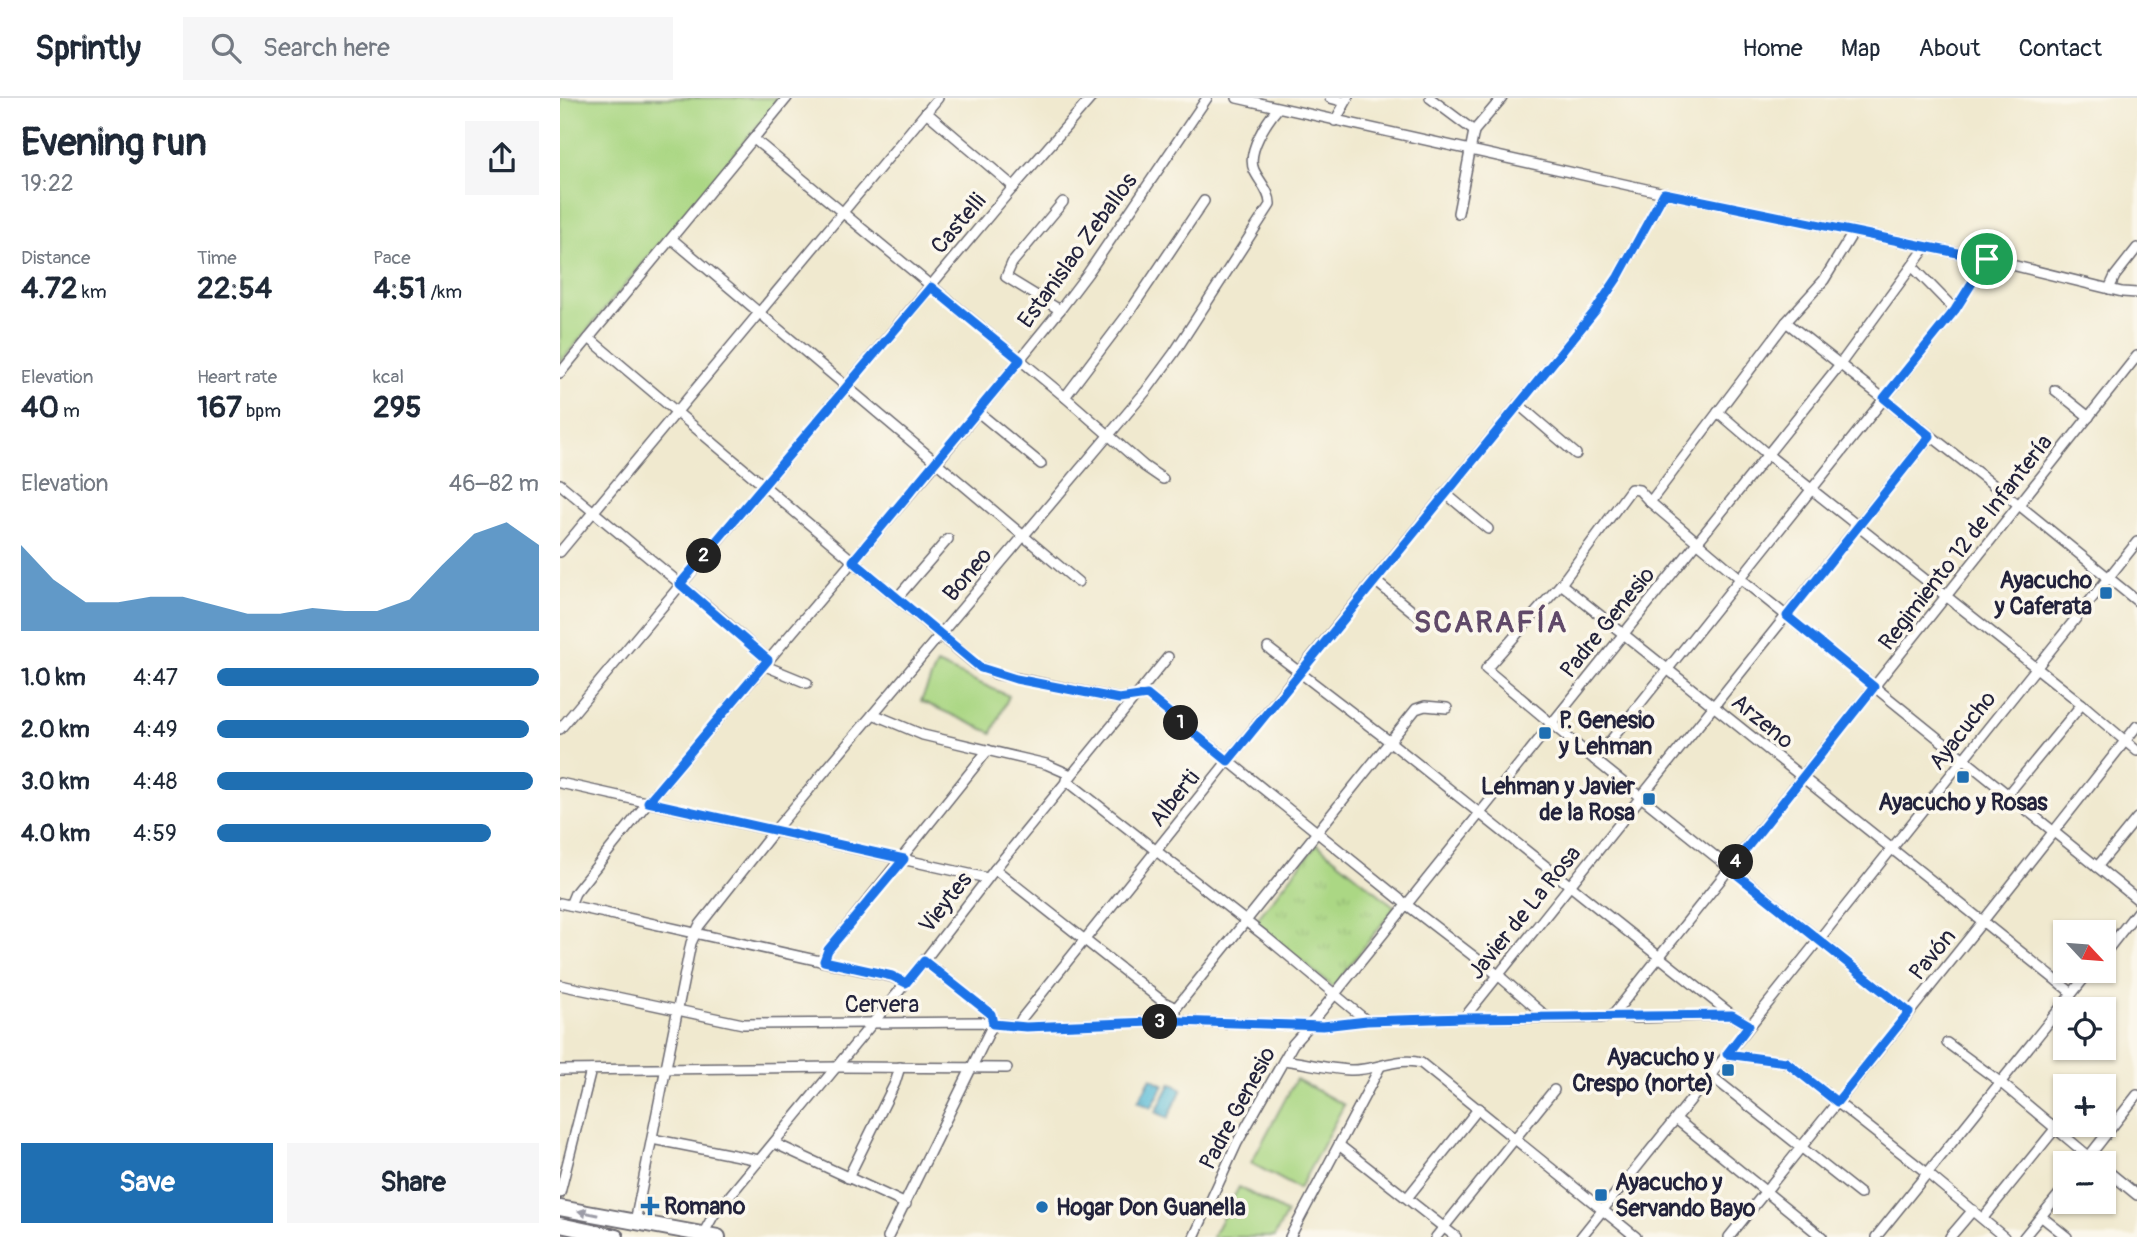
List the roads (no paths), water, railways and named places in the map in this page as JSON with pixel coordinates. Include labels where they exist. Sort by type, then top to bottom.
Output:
[{"type":"main road","points":[[560,1208],[719,1237]]},
{"type":"main road","points":[[560,1225],[616,1237]]},
{"type":"street","points":[[560,373],[787,98]]},
{"type":"street","points":[[560,552],[938,98]]},
{"type":"street","name":"Castelli","points":[[560,729],[1091,98]]},
{"type":"street","name":"Estanislao Zeballos","points":[[570,905],[575,893],[648,802],[937,462],[1060,310],[1207,98]]},
{"type":"street","points":[[1237,98],[1664,193],[1987,259],[2109,289],[2137,293]]},
{"type":"street","points":[[1330,98],[1347,100],[1335,121]]},
{"type":"street","points":[[1430,98],[1474,131]]},
{"type":"street","points":[[1458,213],[1474,131],[1502,98]]},
{"type":"street","name":"Boneo","points":[[635,1222],[694,933],[775,830],[1110,435],[1174,353],[1269,205],[1270,199],[1253,169],[1252,162],[1260,134],[1278,108]]},
{"type":"street","points":[[926,112],[1014,187]]},
{"type":"street","points":[[754,139],[1163,479]]},
{"type":"street","name":"Alberti","points":[[1018,1027],[1022,1018],[1299,672],[1607,293],[1664,193]]},
{"type":"street","points":[[1065,397],[1130,311],[1204,201]]},
{"type":"street","points":[[1060,310],[1006,277],[1012,263],[1063,202]]},
{"type":"street","points":[[1650,502],[1786,322],[1824,280],[1853,231]]},
{"type":"street","points":[[672,239],[1078,582]]},
{"type":"street","name":"Padre Genesio","points":[[1194,1237],[1237,1143],[1293,1044],[1841,363],[1926,247]]},
{"type":"street","points":[[2109,289],[2115,275],[2137,247]]},
{"type":"street","points":[[1595,760],[1955,310],[1987,259]]},
{"type":"street","points":[[1913,267],[1955,310]]},
{"type":"street","points":[[1786,322],[1841,363],[2137,601]]},
{"type":"street","points":[[589,338],[981,668],[1016,679],[1119,699],[1147,695],[1498,975],[1548,1018]]},
{"type":"street","name":"Regimiento 12 de Infantería","points":[[1613,1015],[2137,356]]},
{"type":"street","points":[[2055,390],[2089,417]]},
{"type":"street","points":[[1518,404],[1576,454]]},
{"type":"street","points":[[978,412],[1041,464]]},
{"type":"street","points":[[1718,412],[2137,751]]},
{"type":"street","name":"Javier de La Rosa","points":[[1464,1018],[1930,436]]},
{"type":"street","points":[[560,484],[680,584],[765,663],[807,683]]},
{"type":"street","points":[[1909,1012],[1486,669],[1561,584],[1634,488],[1741,579],[2137,899]]},
{"type":"street","points":[[1446,493],[1488,529]]},
{"type":"street","points":[[897,598],[948,539]]},
{"type":"street","name":"Ayacucho","points":[[1581,1237],[2137,542]]},
{"type":"street","points":[[1374,580],[1423,620]]},
{"type":"street","name":"Arzeno","points":[[1561,584],[2072,993]]},
{"type":"street","points":[[1268,648],[1389,741],[1732,1015],[1749,1025]]},
{"type":"street","name":"Vieytes","points":[[703,1236],[713,1216],[924,961],[995,869],[1168,657]]},
{"type":"street","points":[[2008,794],[2082,704]]},
{"type":"street","points":[[1176,1021],[1176,1008],[1389,741],[1420,706],[1447,708]]},
{"type":"street","points":[[873,714],[923,735],[1046,764],[1069,778],[1367,1021]]},
{"type":"street","name":"Pavón","points":[[1729,1237],[2137,726]]},
{"type":"street","points":[[824,961],[828,950],[904,859],[988,750]]},
{"type":"street","points":[[560,783],[988,878]]},
{"type":"street","points":[[2097,867],[2137,818]]},
{"type":"street","points":[[995,869],[1163,1001],[1176,1008]]},
{"type":"street","points":[[560,903],[892,976],[906,983]]},
{"type":"street","points":[[2116,939],[2137,912]]},
{"type":"street","points":[[888,1237],[993,1024],[991,1014],[924,961]]},
{"type":"street","points":[[1876,1237],[2079,984]]},
{"type":"street","name":"Cervera","points":[[560,985],[743,1024],[993,1024],[1018,1027],[1176,1021],[1310,1025],[1464,1018],[1732,1015]]},
{"type":"street","points":[[1161,1022],[1163,1001]]},
{"type":"street","points":[[1947,1043],[2000,1082],[2053,1127]]},
{"type":"street","points":[[1727,1054],[1786,1062],[2004,1237]]},
{"type":"street","points":[[1284,1060],[1351,1070],[1405,1061],[1422,1063],[1636,1237]]},
{"type":"street","points":[[560,1070],[838,1066],[1007,1068]]},
{"type":"street","points":[[848,1178],[895,1083],[900,1067]]},
{"type":"street","points":[[1290,1237],[1380,1067]]},
{"type":"street","points":[[560,1193],[590,1070]]},
{"type":"street","points":[[1710,1075],[1860,1194]]},
{"type":"street","points":[[1436,1237],[1555,1090]]},
{"type":"street","points":[[2093,1151],[2137,1096]]},
{"type":"street","points":[[1407,1198],[1479,1108]]},
{"type":"street","points":[[1676,1119],[1822,1237]]},
{"type":"street","points":[[1983,1218],[2053,1131]]},
{"type":"street","points":[[2063,1137],[2077,1151]]},
{"type":"street","points":[[652,1139],[759,1160]]},
{"type":"street","points":[[774,1143],[906,1204]]},
{"type":"street","points":[[1339,1145],[1456,1237]]},
{"type":"street","points":[[2116,1178],[2137,1195]]},
{"type":"street","points":[[2024,1237],[2053,1203]]},
{"type":"street","points":[[1950,1237],[1973,1210]]},
{"type":"street","points":[[2042,1217],[2067,1237]]},
{"type":"water","points":[[1151,1078],[1164,1085],[1151,1108],[1138,1101]]},
{"type":"water","points":[[1171,1083],[1182,1089],[1168,1118],[1156,1112]]},
{"type":"place","name":"Ayacucho y Caferata","points":[[2106,593]]},
{"type":"place","name":"P. Genesio y Lehman","points":[[1545,733]]},
{"type":"place","name":"Ayacucho y Rosas","points":[[1963,777]]},
{"type":"place","name":"Lehman y Javier de la Rosa","points":[[1649,799]]},
{"type":"place","name":"Ayacucho y Crespo (norte)","points":[[1728,1070]]},
{"type":"place","name":"Ayacucho y Servando Bayo","points":[[1601,1195]]},
{"type":"place","name":"Romano","points":[[650,1206]]},
{"type":"place","name":"Hogar Don Guanella","points":[[1042,1207]]},
{"type":"district","name":"SCARAFÍA","points":[[1491,622]]}]
